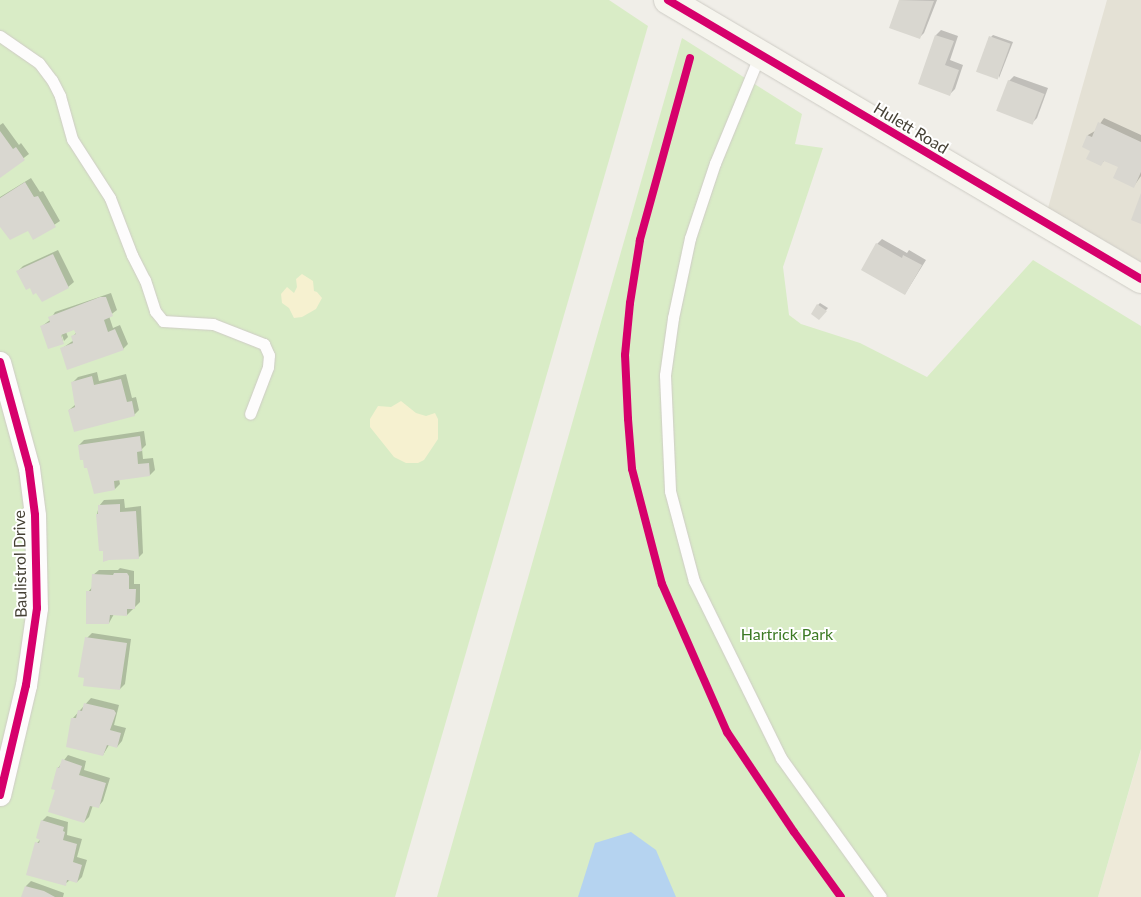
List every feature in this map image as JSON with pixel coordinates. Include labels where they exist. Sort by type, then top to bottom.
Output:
[{"type":"street","name":"Hulett Road","points":[[668,0],[1141,279]]},
{"type":"street","name":"Baulistrol Drive","points":[[0,362],[29,468],[35,515],[37,608],[26,685],[0,795]]},
{"type":"lane","points":[[0,36],[38,64],[52,80],[60,96],[72,139],[110,198],[132,255],[145,280],[155,311],[162,321],[213,324],[264,344],[269,355],[268,367],[250,414]]},
{"type":"lane","points":[[760,54],[736,107],[690,238],[673,318],[665,375],[670,492],[694,581],[781,758],[881,897]]},
{"type":"shaded area","points":[[1107,0],[1141,0],[1141,262],[1048,208]]},
{"type":"shaded area","points":[[1141,750],[1141,897],[1098,897]]},
{"type":"green space","points":[[0,0],[609,0],[648,26],[395,897],[0,897]]},
{"type":"green space","name":"Hartrick Park","points":[[682,38],[802,114],[795,144],[823,148],[783,267],[789,315],[801,324],[860,343],[927,377],[1033,260],[1141,326],[1141,749],[1098,897],[437,897]]},
{"type":"sand","points":[[302,274],[313,281],[314,291],[322,298],[316,309],[302,317],[294,318],[289,308],[282,303],[281,294],[287,287],[294,293],[297,287],[296,279]]},
{"type":"sand","points":[[401,401],[416,413],[426,416],[435,413],[438,419],[438,439],[424,460],[418,463],[406,463],[394,457],[370,427],[370,419],[378,406],[391,407]]},
{"type":"water","points":[[631,832],[656,850],[676,897],[578,897],[595,843]]},
{"type":"building","points":[[899,0],[934,1],[920,39],[889,28]]},
{"type":"building","points":[[935,35],[954,41],[945,65],[959,70],[950,96],[918,84]]},
{"type":"building","points":[[989,36],[1011,44],[998,80],[976,72]]},
{"type":"building","points":[[1008,80],[1044,94],[1033,125],[996,111]]},
{"type":"building","points":[[1098,122],[1141,142],[1141,172],[1134,188],[1113,178],[1118,167],[1104,161],[1101,166],[1086,159],[1090,151],[1082,147],[1087,135],[1092,137]]},
{"type":"building","points":[[0,131],[13,149],[16,147],[25,160],[0,178]]},
{"type":"building","points":[[25,182],[34,197],[38,196],[56,227],[33,240],[28,231],[10,240],[0,227],[0,198]]},
{"type":"building","points":[[1141,193],[1141,224],[1131,220]]},
{"type":"building","points":[[876,243],[902,258],[903,255],[922,265],[905,295],[861,270]]},
{"type":"building","points":[[53,254],[69,288],[42,302],[36,293],[33,295],[30,288],[26,290],[16,271]]},
{"type":"building","points":[[100,297],[106,297],[113,316],[104,320],[108,332],[115,329],[124,350],[67,370],[60,348],[73,343],[71,336],[76,334],[74,330],[61,335],[64,344],[48,349],[40,326],[50,322],[48,317]]},
{"type":"building","points":[[817,304],[827,311],[819,320],[811,314]]},
{"type":"building","points":[[92,376],[94,385],[121,379],[127,402],[132,401],[135,416],[74,432],[68,410],[75,407],[71,382]]},
{"type":"building","points":[[140,436],[142,451],[137,452],[138,464],[149,463],[150,476],[114,481],[115,490],[94,494],[87,468],[84,468],[83,460],[80,460],[78,445]]},
{"type":"building","points":[[120,504],[120,512],[136,511],[139,559],[103,562],[103,551],[99,551],[96,514],[98,514],[98,505]]},
{"type":"building","points":[[114,573],[127,573],[129,576],[129,589],[136,589],[135,609],[127,609],[127,616],[110,615],[109,624],[86,624],[86,591],[91,591],[92,574],[113,575]]},
{"type":"building","points":[[85,637],[127,643],[120,690],[83,686],[84,678],[78,677]]},
{"type":"building","points":[[84,703],[114,710],[116,713],[110,730],[121,733],[117,748],[107,745],[103,756],[66,747],[71,718],[76,718],[78,710],[82,711]]},
{"type":"building","points":[[62,759],[82,766],[79,775],[106,783],[99,808],[90,806],[84,823],[48,812],[55,790],[51,789],[57,767],[59,768]]},
{"type":"building","points":[[41,820],[64,827],[63,840],[77,844],[73,862],[82,865],[77,883],[67,880],[66,886],[26,875],[35,842],[39,843],[40,840],[36,838]]},
{"type":"building","points":[[25,886],[44,891],[55,897],[21,897]]},
{"type":"cycle path","points":[[668,0],[1141,279]]},
{"type":"cycle path","points":[[690,58],[640,240],[630,303],[625,355],[632,469],[662,584],[727,732],[794,832],[841,897]]},
{"type":"cycle path","points":[[0,362],[29,468],[35,515],[37,608],[26,685],[0,795]]}]
